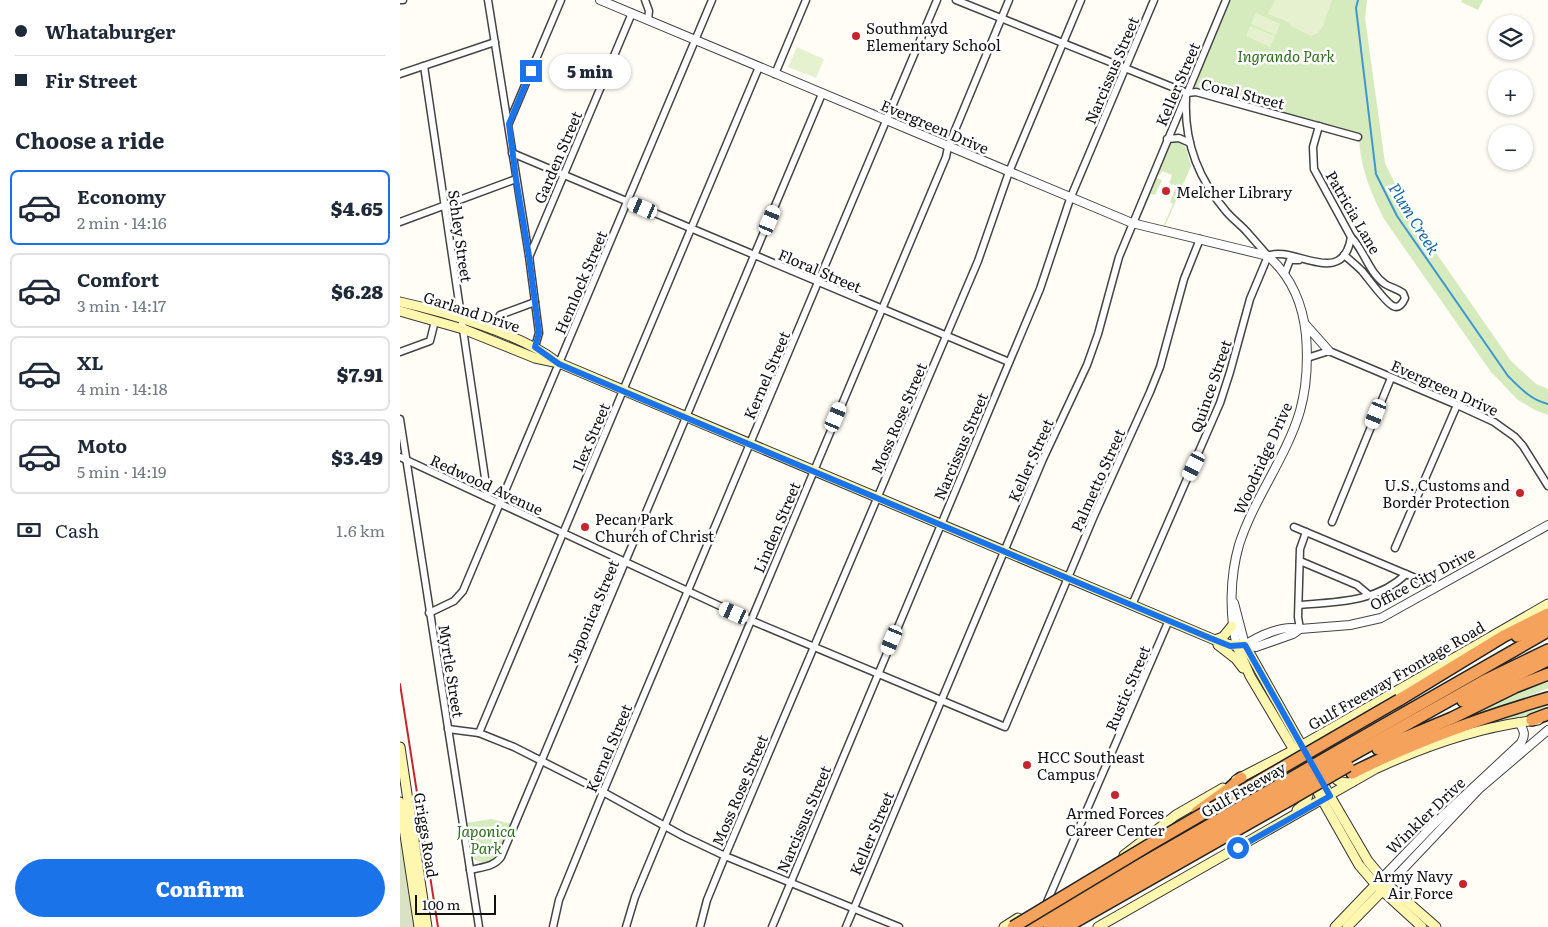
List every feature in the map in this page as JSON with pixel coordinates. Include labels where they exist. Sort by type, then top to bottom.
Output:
[{"type":"highway","points":[[1013,927],[1522,626],[1548,614]]},
{"type":"highway","points":[[1486,648],[1548,625]]},
{"type":"highway","name":"Gulf Freeway","points":[[1349,766],[1548,631]]},
{"type":"highway","name":"Gulf Freeway","points":[[1031,927],[1281,794],[1349,766],[1484,681],[1548,650]]},
{"type":"highway","name":"Gulf Freeway","points":[[1049,927],[1281,794],[1315,785],[1456,704],[1548,660]]},
{"type":"highway","points":[[1378,748],[1452,718],[1515,687],[1548,674]]},
{"type":"highway","points":[[1349,766],[1384,756],[1456,727],[1548,698]]},
{"type":"highway","points":[[1532,720],[1548,714]]},
{"type":"highway","points":[[1105,886],[1118,870],[1229,789],[1241,778]]},
{"type":"highway","name":"Gulf Freeway","points":[[1066,927],[1281,794]]},
{"type":"main road","name":"Garland Drive","points":[[400,302],[492,330],[535,347],[559,364]]},
{"type":"main road","name":"Garland Drive","points":[[400,311],[463,329],[535,358],[559,364],[1212,639],[1241,645]]},
{"type":"main road","name":"Gulf Freeway Frontage Road","points":[[1004,927],[1095,874],[1121,857],[1176,815],[1548,604]]},
{"type":"main road","points":[[1212,639],[1223,636],[1232,626]]},
{"type":"main road","points":[[1212,639],[1236,659],[1250,676]]},
{"type":"main road","name":"Woodridge Drive","points":[[1241,645],[1250,676],[1298,747]]},
{"type":"main road","name":"Woodridge Drive","points":[[1241,645],[1326,799],[1359,865],[1436,927]]},
{"type":"main road","points":[[1349,766],[1375,769],[1448,739],[1519,722],[1548,718]]},
{"type":"main road","points":[[1348,719],[1321,742],[1318,752],[1335,780],[1343,783],[1349,766]]},
{"type":"main road","name":"Griggs Road","points":[[400,747],[427,927]]},
{"type":"main road","points":[[1260,835],[1263,831],[1302,806],[1306,802],[1308,795],[1288,764],[1280,762],[1262,767]]},
{"type":"main road","points":[[1098,927],[1326,799],[1349,766]]},
{"type":"main road","name":"Griggs Road","points":[[400,802],[419,927]]},
{"type":"main road","name":"Woodridge Drive","points":[[1382,885],[1422,927]]},
{"type":"main road","name":"Winkler Drive","points":[[1335,927],[1382,885]]},
{"type":"main road","name":"Winkler Drive","points":[[1347,927],[1382,885]]},
{"type":"street","points":[[488,0],[529,256],[539,333],[535,347]]},
{"type":"street","points":[[509,124],[562,0]]},
{"type":"street","name":"Evergreen Drive","points":[[600,0],[1132,223],[1268,256]]},
{"type":"street","points":[[645,0],[649,11],[648,20]]},
{"type":"street","name":"Hemlock Street","points":[[430,613],[460,596],[712,0]]},
{"type":"street","points":[[776,74],[806,0]]},
{"type":"street","name":"Kernel Street","points":[[553,927],[559,900],[603,792],[937,0]]},
{"type":"street","name":"Coral Street","points":[[956,0],[1187,93],[1196,92],[1358,137]]},
{"type":"street","name":"Linden Street","points":[[626,927],[635,897],[946,157],[948,147],[1009,0]]},
{"type":"street","name":"Moss Rose Street","points":[[700,927],[707,900],[725,856],[978,261],[1009,172],[1081,0]]},
{"type":"street","name":"Narcissus Street","points":[[772,927],[1040,289],[1070,198],[1154,0]]},
{"type":"street","name":"Keller Street","points":[[846,927],[1043,459],[1087,365],[1098,334],[1119,257],[1226,0]]},
{"type":"street","name":"Garden Street","points":[[529,256],[632,13]]},
{"type":"street","points":[[400,74],[495,42]]},
{"type":"street","name":"Schley Street","points":[[424,66],[488,498]]},
{"type":"street","name":"Ilex Street","points":[[479,733],[758,67]]},
{"type":"street","name":"Woodridge Drive","points":[[1187,93],[1186,114],[1190,143],[1197,166],[1213,196],[1225,211],[1285,273],[1301,309],[1305,324],[1307,358],[1305,390],[1294,427],[1249,520],[1239,546],[1233,575],[1232,626],[1241,645]]},
{"type":"street","name":"Japonica Street","points":[[470,870],[493,865],[501,857],[822,94]]},
{"type":"street","name":"Patricia Lane","points":[[1319,126],[1313,147],[1314,169],[1351,237],[1377,274],[1384,283],[1403,293],[1405,298],[1402,304],[1394,307],[1388,302],[1360,269],[1344,255]]},
{"type":"street","points":[[1167,139],[1179,138],[1190,143]]},
{"type":"street","name":"Floral Street","points":[[512,153],[1009,362]]},
{"type":"street","points":[[400,222],[516,179]]},
{"type":"street","points":[[1285,273],[1290,260],[1324,264],[1336,261],[1344,255],[1349,247],[1351,237]]},
{"type":"street","name":"Palmetto Street","points":[[941,701],[1005,727],[1094,516],[1150,392],[1160,366],[1184,280],[1200,239]]},
{"type":"street","points":[[1268,256],[1273,253],[1289,254],[1300,260]]},
{"type":"street","name":"Quince Street","points":[[1132,604],[1220,403],[1250,298],[1268,256]]},
{"type":"street","points":[[492,330],[500,315],[535,302]]},
{"type":"street","points":[[400,352],[430,342],[435,321]]},
{"type":"street","points":[[1305,324],[1329,351],[1307,358]]},
{"type":"street","name":"Evergreen Drive","points":[[1329,351],[1494,422],[1515,436],[1529,454],[1548,486]]},
{"type":"street","points":[[1332,522],[1391,378]]},
{"type":"street","points":[[1395,548],[1457,405]]},
{"type":"street","name":"Myrtle Street","points":[[400,419],[403,458],[430,613],[479,927]]},
{"type":"street","name":"Redwood Avenue","points":[[403,458],[627,561]]},
{"type":"street","name":"Office City Drive","points":[[1241,645],[1256,647],[1294,634],[1300,629],[1350,626],[1381,618],[1548,524]]},
{"type":"street","points":[[1294,527],[1425,582]]},
{"type":"street","points":[[1300,629],[1300,548],[1306,532]]},
{"type":"street","points":[[627,561],[750,620],[941,701]]},
{"type":"street","points":[[1300,561],[1357,586],[1369,595]]},
{"type":"street","points":[[1299,605],[1356,600],[1385,589],[1398,582],[1406,574]]},
{"type":"street","name":"Woodridge Drive","points":[[1233,601],[1241,645]]},
{"type":"street","name":"Rustic Street","points":[[1047,902],[1169,620]]},
{"type":"street","name":"Winkler Drive","points":[[1382,885],[1427,830],[1521,744],[1525,737],[1525,732],[1519,722]]},
{"type":"street","points":[[448,729],[479,733],[514,746],[683,836],[725,856],[898,927]]},
{"type":"street","name":"Winkler Drive","points":[[1382,885],[1474,794],[1548,730]]},
{"type":"green space","name":"Ingrando Park","points":[[1230,0],[1367,0],[1365,18],[1385,163],[1402,198],[1423,234],[1511,361],[1536,384],[1548,389],[1548,415],[1518,400],[1491,372],[1384,219],[1366,177],[1361,156],[1359,133],[1196,88],[1194,85]]},
{"type":"green space","points":[[1275,0],[1332,0],[1323,26],[1318,33],[1311,36],[1291,26],[1288,22],[1268,14]]},
{"type":"green space","points":[[1462,0],[1483,0],[1478,10],[1461,2]]},
{"type":"green space","points":[[1256,13],[1280,24],[1276,35],[1251,24]]},
{"type":"green space","points":[[1250,26],[1275,36],[1270,47],[1246,36]]},
{"type":"green space","points":[[797,47],[824,59],[816,78],[788,67]]},
{"type":"green space","points":[[1179,141],[1186,148],[1191,166],[1165,226],[1173,204],[1170,202],[1177,186],[1169,183],[1172,175],[1162,171],[1160,175],[1156,173],[1170,142]]},
{"type":"green space","points":[[1154,177],[1162,180],[1155,195],[1151,194],[1139,220],[1137,218]]},
{"type":"green space","points":[[1548,669],[1548,688],[1496,710],[1435,727]]},
{"type":"green space","points":[[1548,704],[1548,710],[1488,725],[1492,721]]},
{"type":"green space","name":"Japonica Park","points":[[491,819],[512,824],[505,844],[493,861],[487,863],[480,862],[471,855],[466,823]]},
{"type":"green space","points":[[400,829],[415,927],[400,927]]},
{"type":"waterway","name":"Plum Creek","points":[[1358,0],[1356,8],[1376,174],[1397,216],[1508,376],[1531,397],[1548,404]]},
{"type":"railway","points":[[400,684],[438,927]]},
{"type":"place","name":"Southmayd Elementary School","points":[[856,36]]},
{"type":"place","name":"Melcher Library","points":[[1166,191]]},
{"type":"place","name":"U.S. Customs and Border Protection","points":[[1520,493]]},
{"type":"place","name":"Pecan Park Church of Christ","points":[[585,527]]},
{"type":"place","name":"HCC Southeast Campus","points":[[1027,765]]},
{"type":"place","name":"Armed Forces Career Center","points":[[1115,795]]},
{"type":"place","name":"Army Navy Air Force","points":[[1463,884]]},
{"type":"route","points":[[531,71],[509,124],[539,333],[535,347],[559,364],[1210,638],[1230,646],[1245,645],[1330,796],[1238,848]]}]
